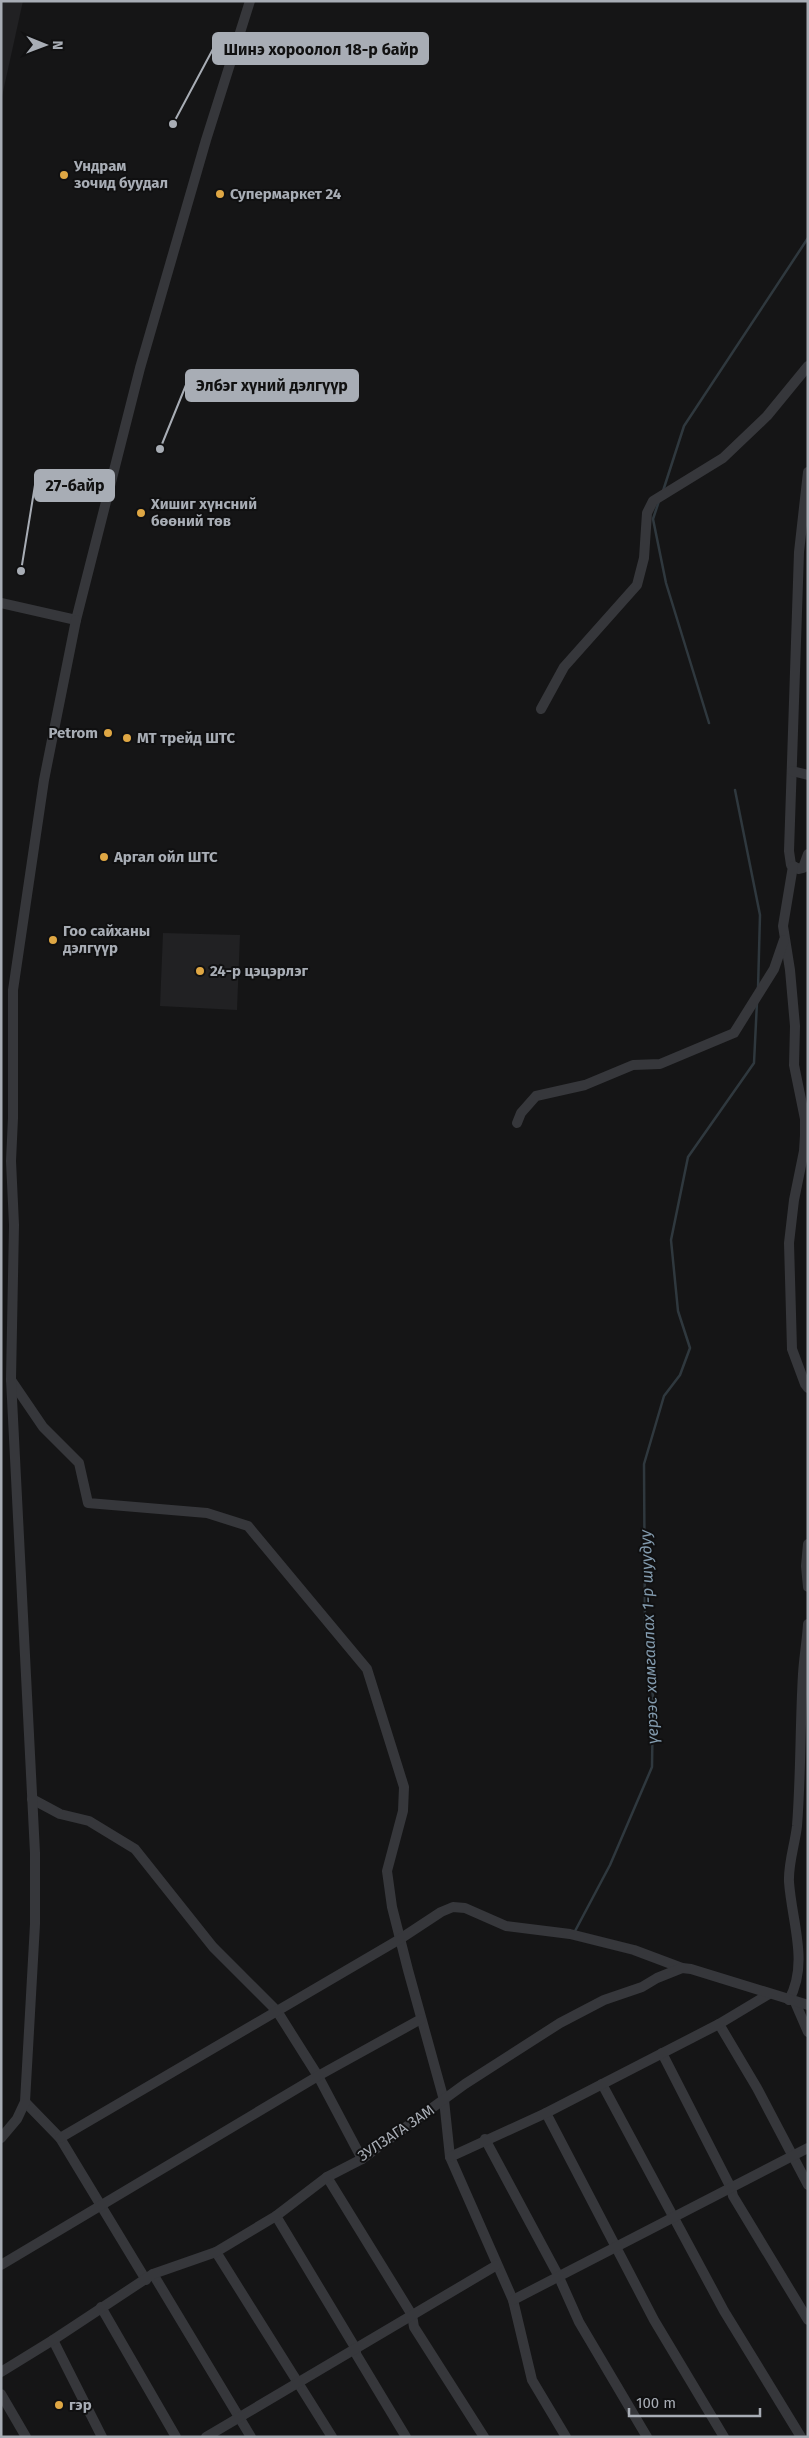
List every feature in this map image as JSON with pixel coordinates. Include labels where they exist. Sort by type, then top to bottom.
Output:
[{"type":"street","points":[[1,2138],[17,2119],[25,2102],[35,1924],[32,1799],[11,1379],[14,1225],[10,1160],[13,1118],[13,990],[44,780],[76,620],[140,368],[206,140],[250,1]]},
{"type":"street","points":[[542,709],[564,667],[636,585],[644,558],[647,513],[653,501],[723,458],[767,416],[808,366]]},
{"type":"street","points":[[808,472],[799,552],[789,851],[793,866],[783,926],[795,1026],[794,1065],[805,1118],[804,1151],[794,1200],[789,1243],[792,1349],[808,1388]]},
{"type":"street","points":[[1,603],[76,620]]},
{"type":"street","points":[[792,771],[808,775]]},
{"type":"street","points":[[793,866],[799,869],[803,868],[808,854]]},
{"type":"street","points":[[517,1123],[521,1113],[536,1096],[585,1085],[632,1065],[660,1064],[734,1033],[774,969],[785,937]]},
{"type":"street","points":[[1,1385],[11,1379]]},
{"type":"street","points":[[11,1379],[44,1427],[79,1462],[88,1503],[207,1513],[248,1526],[367,1669],[404,1787],[402,1811],[387,1872],[400,1939],[444,2100],[450,2157],[513,2300],[532,2380],[566,2437]]},
{"type":"street","points":[[808,1544],[806,1566],[808,1587]]},
{"type":"street","points":[[792,2001],[803,1983],[802,1943],[789,1882],[797,1826],[802,1745],[803,1673],[808,1624]]},
{"type":"street","points":[[32,1799],[60,1814],[89,1821],[135,1850],[213,1947],[277,2011],[318,2076],[362,2158]]},
{"type":"street","points":[[60,2138],[400,1939],[441,1912],[453,1907],[465,1908],[506,1926],[570,1934],[634,1950],[682,1968],[691,1969],[808,2006]]},
{"type":"street","name":"ЗУЛЗАГА ЗАМ","points":[[1,2372],[149,2277],[216,2252],[276,2216],[327,2177],[362,2158],[465,2084],[560,2023],[604,2000],[642,1987],[682,1968]]},
{"type":"street","points":[[450,2157],[546,2113],[719,2024],[769,1994]]},
{"type":"street","points":[[792,2001],[808,2032]]},
{"type":"street","points":[[1,2265],[318,2076],[421,2019]]},
{"type":"street","points":[[719,2024],[757,2088],[791,2156],[808,2185]]},
{"type":"street","points":[[662,2053],[731,2188],[733,2196],[808,2320]]},
{"type":"street","points":[[602,2084],[724,2311],[801,2437]]},
{"type":"street","points":[[25,2102],[60,2138],[101,2205],[251,2437]]},
{"type":"street","points":[[546,2113],[654,2320],[724,2437]]},
{"type":"street","points":[[485,2140],[558,2276],[579,2322],[647,2437]]},
{"type":"street","points":[[513,2300],[808,2148]]},
{"type":"street","points":[[327,2177],[412,2315],[414,2327],[484,2437]]},
{"type":"street","points":[[276,2216],[356,2349],[356,2354],[406,2437]]},
{"type":"street","points":[[216,2252],[300,2383],[332,2437]]},
{"type":"street","points":[[206,2437],[497,2265]]},
{"type":"street","points":[[101,2308],[176,2437]]},
{"type":"street","points":[[53,2340],[102,2437]]},
{"type":"street","points":[[1,2394],[26,2437]]},
{"type":"shaded area","points":[[1,1],[23,1],[1,101]]},
{"type":"shaded area","name":"24-р цэцэрлэг","points":[[163,933],[240,935],[237,1010],[160,1006]]},
{"type":"waterway","name":"үерээс хамгаалах 1-р шуудуу","points":[[663,491],[684,426],[808,238]]},
{"type":"waterway","name":"үерээс хамгаалах 1-р шуудуу","points":[[659,501],[653,519],[666,583],[709,723]]},
{"type":"waterway","name":"үерээс хамгаалах 1-р шуудуу","points":[[735,790],[760,915],[758,989]]},
{"type":"waterway","name":"үерээс хамгаалах 1-р шуудуу","points":[[574,1933],[610,1865],[652,1767],[653,1697],[645,1627],[644,1464],[664,1396],[680,1375],[690,1348],[678,1311],[671,1240],[688,1157],[754,1063],[757,1002]]},
{"type":"place","name":"Шинэ хороолол 18-р байр","points":[[173,124]]},
{"type":"place","name":"Ундрам зочид буудал","points":[[64,175]]},
{"type":"place","name":"Супермаркет 24","points":[[220,194]]},
{"type":"place","name":"Элбэг хүний дэлгүүр","points":[[160,449]]},
{"type":"place","name":"Хишиг хүнсний бөөний төв","points":[[141,513]]},
{"type":"place","name":"27-байр","points":[[21,571]]},
{"type":"place","name":"Petrom","points":[[108,733]]},
{"type":"place","name":"МТ трейд ШТС","points":[[127,738]]},
{"type":"place","name":"Аргал ойл ШТС","points":[[104,857]]},
{"type":"place","name":"Гоо сайханы дэлгүүр","points":[[53,940]]},
{"type":"place","name":"24-р цэцэрлэг","points":[[200,971]]},
{"type":"place","name":"гэр","points":[[59,2405]]}]
